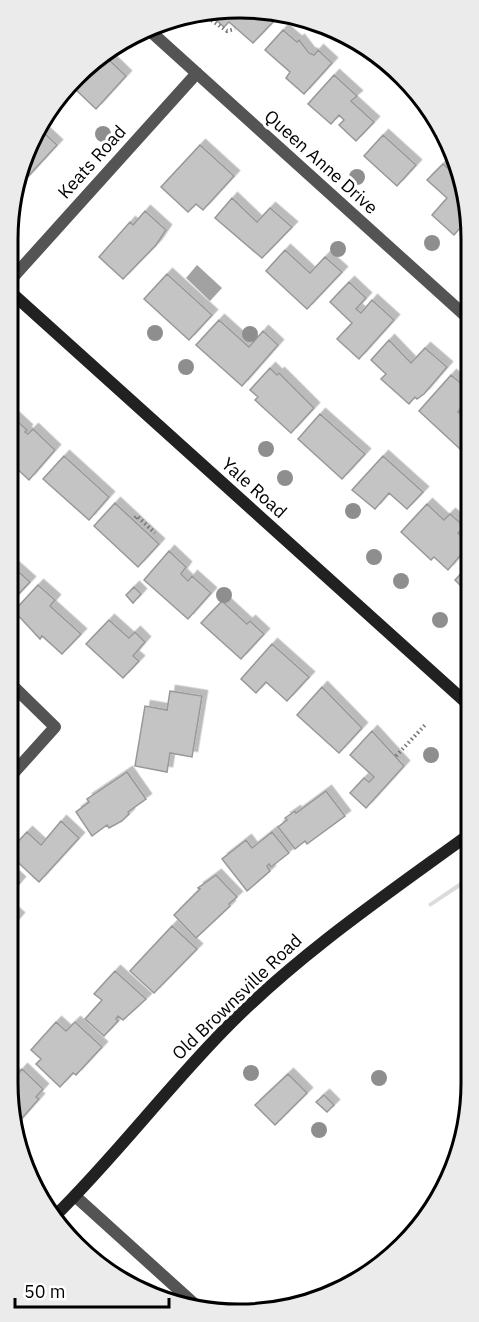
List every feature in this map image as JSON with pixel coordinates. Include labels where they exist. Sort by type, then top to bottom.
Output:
[{"type":"main road","name":"Yale Road","points":[[18,299],[461,698]]},
{"type":"main road","name":"Old Brownsville Road","points":[[60,1212],[199,1056],[294,964],[402,881],[461,840]]},
{"type":"street","name":"Queen Anne Drive","points":[[155,35],[461,312]]},
{"type":"street","name":"Keats Road","points":[[18,272],[197,73]]},
{"type":"street","points":[[18,691],[55,727],[18,768]]},
{"type":"street","points":[[75,1197],[186,1297]]},
{"type":"path","points":[[211,20],[227,31],[236,29]]},
{"type":"path","points":[[135,518],[137,516],[155,533]]},
{"type":"path","points":[[396,756],[426,724]]},
{"type":"shaded area","points":[[197,265],[222,288],[210,301],[186,278]]},
{"type":"shaded area","points":[[461,881],[461,887],[430,907],[428,904]]},
{"type":"building","points":[[254,18],[273,22],[253,43],[229,22],[224,27],[215,19]]},
{"type":"building","points":[[283,30],[297,42],[299,40],[309,53],[314,55],[318,50],[332,63],[304,94],[286,78],[290,72],[265,50]]},
{"type":"building","points":[[110,60],[126,76],[96,109],[76,90]]},
{"type":"building","points":[[334,75],[357,96],[351,101],[374,122],[356,141],[339,125],[344,120],[339,115],[331,124],[308,104]]},
{"type":"building","points":[[45,134],[57,145],[27,177]]},
{"type":"building","points":[[383,135],[416,165],[397,186],[364,156]]},
{"type":"building","points":[[200,145],[234,176],[203,210],[196,204],[188,212],[161,187]]},
{"type":"building","points":[[443,164],[450,170],[457,196],[461,225],[454,235],[432,215],[447,198],[427,180]]},
{"type":"building","points":[[232,198],[257,222],[270,208],[292,227],[262,258],[215,218]]},
{"type":"building","points":[[145,211],[166,230],[156,245],[123,279],[99,257],[130,222],[133,225]]},
{"type":"building","points":[[285,250],[310,273],[325,257],[342,272],[307,309],[266,271]]},
{"type":"building","points":[[167,274],[212,315],[189,340],[144,299]]},
{"type":"building","points":[[349,282],[366,298],[356,309],[361,313],[372,300],[394,320],[359,359],[337,339],[352,323],[330,302]]},
{"type":"building","points":[[219,320],[249,347],[263,331],[278,345],[242,386],[196,345]]},
{"type":"building","points":[[389,340],[411,363],[425,348],[447,367],[424,394],[417,399],[415,397],[409,404],[381,379],[386,374],[371,360]]},
{"type":"building","points":[[270,368],[277,375],[279,373],[314,408],[291,433],[255,400],[258,397],[250,390]]},
{"type":"building","points":[[451,375],[461,383],[461,408],[458,412],[461,414],[461,448],[460,449],[419,411]]},
{"type":"building","points":[[320,414],[365,454],[342,479],[298,439]]},
{"type":"building","points":[[18,422],[27,430],[25,432],[28,434],[33,429],[55,450],[29,480],[18,470]]},
{"type":"building","points":[[64,456],[109,497],[89,520],[43,479]]},
{"type":"building","points":[[383,456],[423,492],[407,509],[389,493],[375,509],[352,490]]},
{"type":"building","points":[[115,503],[159,544],[138,567],[94,526]]},
{"type":"building","points":[[427,504],[444,520],[450,514],[461,524],[461,530],[458,533],[461,536],[461,555],[448,570],[434,557],[431,560],[401,532]]},
{"type":"building","points":[[169,551],[186,567],[181,574],[188,581],[192,576],[211,593],[188,619],[144,580]]},
{"type":"building","points":[[18,571],[30,582],[18,595]]},
{"type":"building","points":[[461,574],[461,586],[455,580]]},
{"type":"building","points":[[38,585],[55,600],[50,606],[81,634],[62,654],[42,636],[40,639],[18,615],[18,607]]},
{"type":"building","points":[[134,587],[141,594],[133,603],[126,595]]},
{"type":"building","points":[[222,601],[247,624],[250,621],[264,634],[241,659],[201,623]]},
{"type":"building","points":[[109,620],[129,638],[135,632],[145,642],[133,656],[139,661],[123,678],[86,644]]},
{"type":"building","points":[[272,644],[309,677],[287,701],[266,682],[256,693],[241,679]]},
{"type":"building","points":[[322,687],[362,728],[339,753],[297,715]]},
{"type":"building","points":[[170,691],[202,696],[192,757],[170,753],[167,772],[135,766],[145,706],[167,710]]},
{"type":"building","points":[[372,731],[404,766],[366,808],[350,793],[364,778],[369,782],[374,777],[350,755]]},
{"type":"building","points":[[127,772],[146,799],[128,812],[129,814],[122,821],[109,828],[107,825],[92,836],[76,812],[89,802],[87,799]]},
{"type":"building","points":[[326,791],[345,816],[307,844],[305,841],[295,849],[278,827],[287,820],[285,818],[295,811],[296,813]]},
{"type":"building","points":[[61,821],[79,838],[39,882],[18,862],[18,842],[27,832],[41,845]]},
{"type":"building","points":[[272,832],[289,853],[271,867],[269,864],[267,866],[270,871],[247,891],[222,859],[246,840],[252,848]]},
{"type":"building","points":[[216,875],[237,897],[196,938],[174,915],[200,889],[198,888]]},
{"type":"building","points":[[172,926],[197,949],[154,993],[130,971]]},
{"type":"building","points":[[115,971],[146,999],[123,1020],[118,1016],[116,1019],[118,1021],[104,1036],[85,1019],[102,1000],[94,994]]},
{"type":"building","points":[[56,1022],[66,1031],[75,1022],[102,1047],[76,1075],[73,1073],[60,1087],[36,1064],[41,1059],[31,1050]]},
{"type":"building","points":[[22,1069],[43,1089],[36,1097],[39,1099],[21,1119],[18,1097],[18,1074]]},
{"type":"building","points":[[288,1074],[307,1093],[275,1125],[255,1105]]},
{"type":"building","points":[[324,1095],[334,1105],[327,1112],[316,1102]]}]
